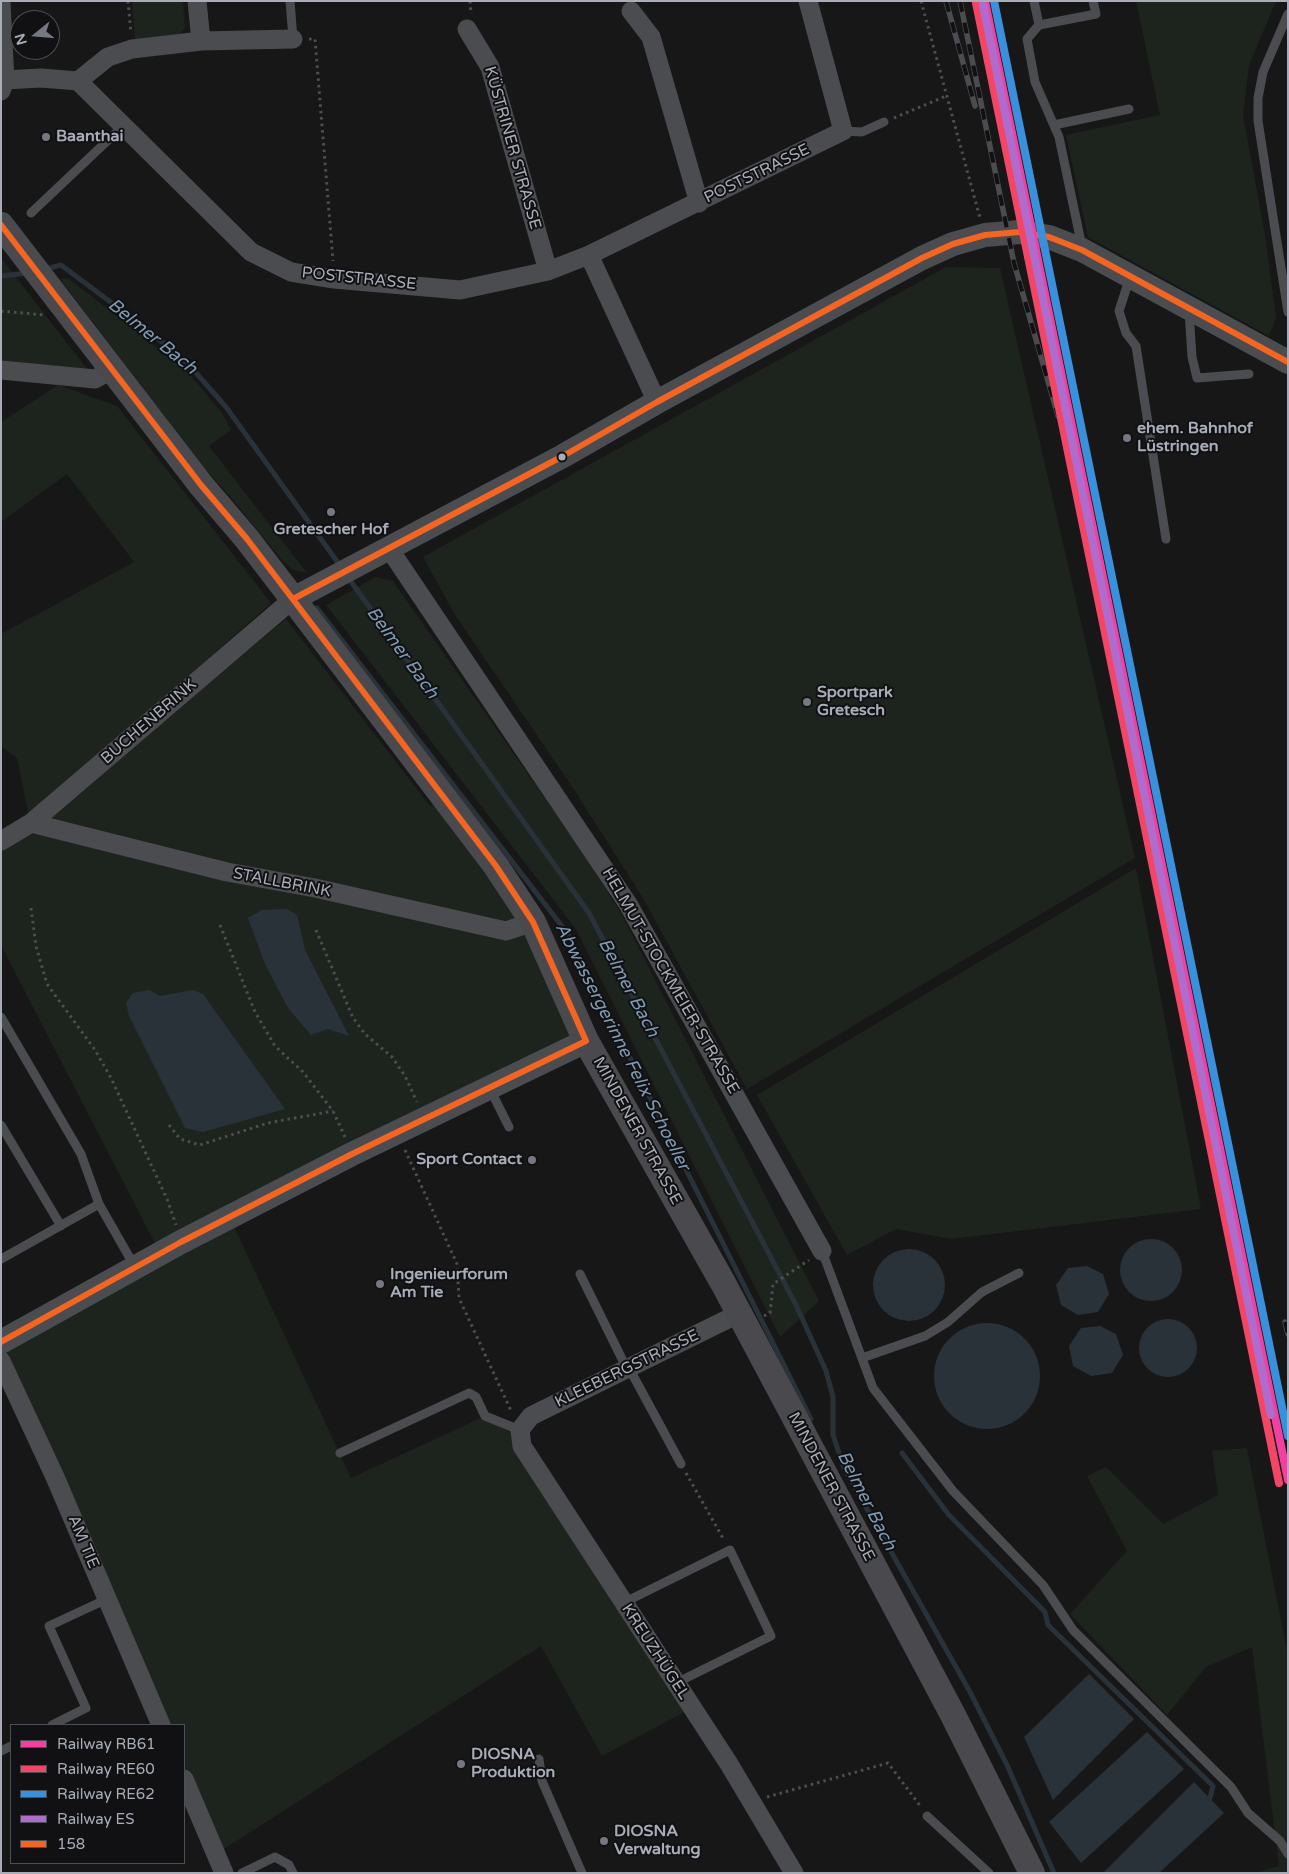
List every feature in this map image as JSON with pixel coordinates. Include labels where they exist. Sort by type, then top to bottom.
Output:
[{"type":"main road","name":"MINDENER STRASSE","points":[[5,231],[111,370],[293,599],[496,866],[533,922],[586,1041],[738,1314],[953,1715],[1032,1873]]},
{"type":"street","points":[[197,1],[200,41]]},
{"type":"street","points":[[808,1],[843,131]]},
{"type":"street","points":[[1,3],[3,86],[40,78],[78,82],[108,57],[132,49],[200,41],[293,38]]},
{"type":"street","points":[[630,11],[651,37],[699,202]]},
{"type":"street","name":"KÜSTRINER STRASSE","points":[[467,29],[490,67],[548,271]]},
{"type":"street","name":"POSTSTRASSE","points":[[78,82],[251,252],[291,272],[334,279],[460,290],[548,271],[589,256],[843,131]]},
{"type":"street","points":[[293,599],[329,578],[563,456],[657,402],[922,258],[953,244],[986,235],[1020,232],[1049,238],[1082,250],[1288,362]]},
{"type":"street","points":[[589,256],[657,402]]},
{"type":"street","points":[[1,370],[95,379],[111,370]]},
{"type":"street","name":"HELMUT-STOCKMEIER-STRASSE","points":[[388,547],[628,904],[822,1251]]},
{"type":"street","name":"BUCHENBRINK","points":[[1,841],[31,823],[293,599]]},
{"type":"street","name":"STALLBRINK","points":[[31,823],[227,872],[315,888],[506,931],[533,922]]},
{"type":"street","points":[[1,1342],[181,1242],[352,1154],[586,1041]]},
{"type":"street","name":"KLEEBERGSTRASSE","points":[[520,1430],[531,1416],[738,1314]]},
{"type":"street","name":"AM TIE","points":[[1,1361],[55,1477],[161,1724]]},
{"type":"street","name":"KREUZHÜGEL","points":[[520,1430],[522,1446],[752,1801],[794,1873]]},
{"type":"street","points":[[185,1781],[224,1873]]},
{"type":"lane","points":[[290,1],[293,38]]},
{"type":"lane","points":[[1034,1],[1039,25]]},
{"type":"lane","points":[[1082,250],[1059,137],[1035,82],[1028,39],[1039,25],[1096,14],[1093,1]]},
{"type":"lane","points":[[1288,14],[1263,72],[1258,98],[1258,122],[1288,312]]},
{"type":"lane","points":[[1054,125],[1129,109]]},
{"type":"lane","points":[[843,131],[862,132],[884,122]]},
{"type":"lane","points":[[30,213],[123,126]]},
{"type":"lane","points":[[1130,276],[1119,311],[1126,333],[1136,346],[1166,539]]},
{"type":"lane","points":[[1189,308],[1192,357],[1197,378],[1250,374]]},
{"type":"lane","points":[[1,1017],[81,1154],[99,1204],[135,1267]]},
{"type":"lane","points":[[489,1088],[509,1127]]},
{"type":"lane","points":[[1,1125],[60,1226]]},
{"type":"lane","points":[[1,1259],[99,1204]]},
{"type":"lane","points":[[822,1251],[873,1388],[953,1491],[1044,1585],[1074,1630],[1230,1787],[1248,1813],[1280,1841],[1288,1854]]},
{"type":"lane","points":[[862,1358],[925,1336],[948,1322],[982,1292],[1019,1273]]},
{"type":"lane","points":[[580,1274],[628,1368],[681,1464]]},
{"type":"lane","points":[[340,1453],[469,1393],[476,1397],[485,1416],[520,1430]]},
{"type":"lane","points":[[623,1603],[730,1550],[771,1636],[675,1683]]},
{"type":"lane","points":[[54,1724],[86,1708],[49,1626],[107,1599]]},
{"type":"lane","points":[[539,1760],[542,1782],[582,1873]]},
{"type":"lane","points":[[928,1816],[989,1873]]},
{"type":"lane","points":[[242,1873],[275,1857],[289,1865],[293,1873]]},
{"type":"path","points":[[128,1],[132,49]]},
{"type":"path","points":[[921,1],[986,235]]},
{"type":"path","points":[[293,38],[314,39],[334,279]]},
{"type":"path","points":[[884,122],[946,96]]},
{"type":"path","points":[[1,312],[71,318]]},
{"type":"path","points":[[31,908],[36,946],[47,984],[95,1050],[112,1078],[167,1199],[181,1242]]},
{"type":"path","points":[[220,925],[255,1012],[275,1046],[303,1072],[333,1111],[352,1154]]},
{"type":"path","points":[[316,930],[353,1018],[364,1034],[392,1057],[405,1076],[424,1119]]},
{"type":"path","points":[[169,1125],[180,1139],[200,1145],[268,1123],[333,1111]]},
{"type":"path","points":[[398,1132],[457,1264],[459,1298],[520,1430]]},
{"type":"path","points":[[770,1313],[773,1284],[822,1251]]},
{"type":"path","points":[[681,1464],[730,1550]]},
{"type":"path","points":[[752,1801],[888,1763],[928,1816]]},
{"type":"shaded area","points":[[132,1],[183,1],[185,28],[180,34],[135,40]]},
{"type":"shaded area","points":[[1136,1],[1276,1],[1249,65],[1243,115],[1265,235],[1276,318],[1269,336],[1088,237],[1066,135],[1160,115]]},
{"type":"shaded area","points":[[1,258],[88,370],[81,374],[1,360]]},
{"type":"shaded area","name":"Sportpark Gretesch","points":[[946,267],[1000,268],[1135,858],[747,1089],[643,898],[573,788],[455,615],[423,557]]},
{"type":"shaded area","points":[[68,278],[187,371],[222,413],[231,430],[209,446],[307,573],[293,570],[282,560],[228,494],[203,467],[60,279]]},
{"type":"shaded area","points":[[58,385],[117,406],[271,603],[29,817],[17,758],[1,746],[1,634],[134,562],[67,474],[1,522],[1,422]]},
{"type":"shaded area","points":[[376,577],[393,581],[579,847],[622,915],[819,1301],[780,1337],[576,929],[326,605]]},
{"type":"shaded area","points":[[286,619],[430,806],[444,797],[496,866],[586,1041],[230,1218],[351,1478],[485,1416],[520,1430],[692,1708],[602,1756],[541,1646],[216,1854],[185,1782],[185,1724],[160,1724],[1,1361],[1,1341],[160,1253],[1,945],[1,841],[191,697]]},
{"type":"shaded area","points":[[1136,868],[1201,1209],[951,1239],[896,1229],[847,1255],[757,1095]]},
{"type":"shaded area","points":[[287,909],[297,915],[305,950],[349,1036],[328,1029],[311,1035],[288,1008],[265,964],[248,918],[262,910]]},
{"type":"shaded area","points":[[149,990],[160,996],[193,990],[203,994],[285,1109],[203,1132],[185,1128],[129,1016],[126,1003],[133,993]]},
{"type":"shaded area","points":[[1151,1239],[1168,1244],[1173,1248],[1177,1253],[1182,1270],[1177,1287],[1173,1292],[1168,1296],[1151,1301],[1134,1296],[1129,1292],[1125,1287],[1120,1270],[1125,1253],[1129,1248],[1134,1244]]},
{"type":"shaded area","points":[[909,1249],[929,1255],[939,1265],[945,1285],[939,1305],[929,1315],[909,1321],[889,1315],[879,1305],[873,1285],[879,1265],[889,1255]]},
{"type":"shaded area","points":[[1087,1266],[1103,1274],[1109,1294],[1098,1312],[1078,1315],[1061,1305],[1056,1285],[1068,1268]]},
{"type":"shaded area","points":[[1162,1319],[1174,1319],[1189,1327],[1197,1342],[1197,1354],[1189,1369],[1174,1377],[1162,1377],[1147,1369],[1139,1354],[1139,1342],[1147,1327]]},
{"type":"shaded area","points":[[987,1323],[1007,1327],[1025,1338],[1036,1356],[1040,1376],[1036,1396],[1025,1414],[1007,1425],[987,1429],[967,1425],[949,1414],[938,1396],[934,1376],[938,1356],[949,1338],[967,1327]]},
{"type":"shaded area","points":[[1100,1326],[1116,1334],[1123,1355],[1112,1373],[1091,1376],[1073,1366],[1069,1346],[1081,1328]]},
{"type":"shaded area","points":[[1247,1448],[1288,1656],[1288,1873],[1254,1873],[1279,1866],[1252,1647],[1206,1667],[1167,1715],[1070,1614],[1127,1551],[1087,1476],[1106,1467],[1163,1524],[1218,1495],[1212,1451]]},
{"type":"shaded area","points":[[1089,1674],[1134,1719],[1053,1800],[1024,1737]]},
{"type":"shaded area","points":[[1147,1732],[1184,1769],[1081,1863],[1049,1822]]},
{"type":"shaded area","points":[[1194,1782],[1224,1813],[1159,1873],[1103,1873]]},
{"type":"waterway","name":"Belmer Bach","points":[[46,269],[61,265],[148,330],[190,366],[226,407],[341,567]]},
{"type":"waterway","name":"Belmer Bach","points":[[1,276],[28,273]]},
{"type":"waterway","name":"Belmer Bach","points":[[347,576],[589,913],[796,1305],[826,1371],[833,1397],[833,1435],[844,1468],[970,1692],[1007,1765],[1054,1873]]},
{"type":"waterway","name":"Abwassergerinne Felix Schoeller","points":[[317,608],[568,934],[811,1419]]},
{"type":"waterway","points":[[902,1453],[949,1515],[1045,1612],[1048,1625],[1213,1786],[1210,1798]]},
{"type":"railway","points":[[946,1],[975,106]]},
{"type":"railway","points":[[960,1],[1014,263],[1058,416]]},
{"type":"railway","points":[[1285,1322],[1288,1334]]},
{"type":"rail line","name":"RB61","points":[[985,1],[1288,1480]]},
{"type":"rail line","name":"RE62","points":[[994,1],[1288,1436]]},
{"type":"rail line","name":"RE60","points":[[976,3],[1279,1483]]},
{"type":"rail line","name":"ES","points":[[983,5],[1271,1415]]},
{"type":"transit line","name":"158","points":[[1,225],[201,485],[247,539],[496,866],[533,922],[586,1041],[352,1154],[181,1242],[1,1342]]},
{"type":"transit line","name":"158","points":[[293,599],[563,456],[657,402],[922,258],[953,244],[985,235],[1020,232],[1049,237],[1082,250],[1288,362]]},
{"type":"place","name":"Baanthai","points":[[46,137]]},
{"type":"place","name":"ehem. Bahnhof Lüstringen","points":[[1127,438]]},
{"type":"place","name":"Gretescher Hof","points":[[331,512]]},
{"type":"place","name":"Sportpark Gretesch","points":[[807,702]]},
{"type":"place","name":"Sport Contact","points":[[532,1160]]},
{"type":"place","name":"Ingenieurforum Am Tie","points":[[380,1284]]},
{"type":"place","name":"DIOSNA Produktion","points":[[461,1764]]},
{"type":"place","name":"DIOSNA Verwaltung","points":[[604,1841]]}]
